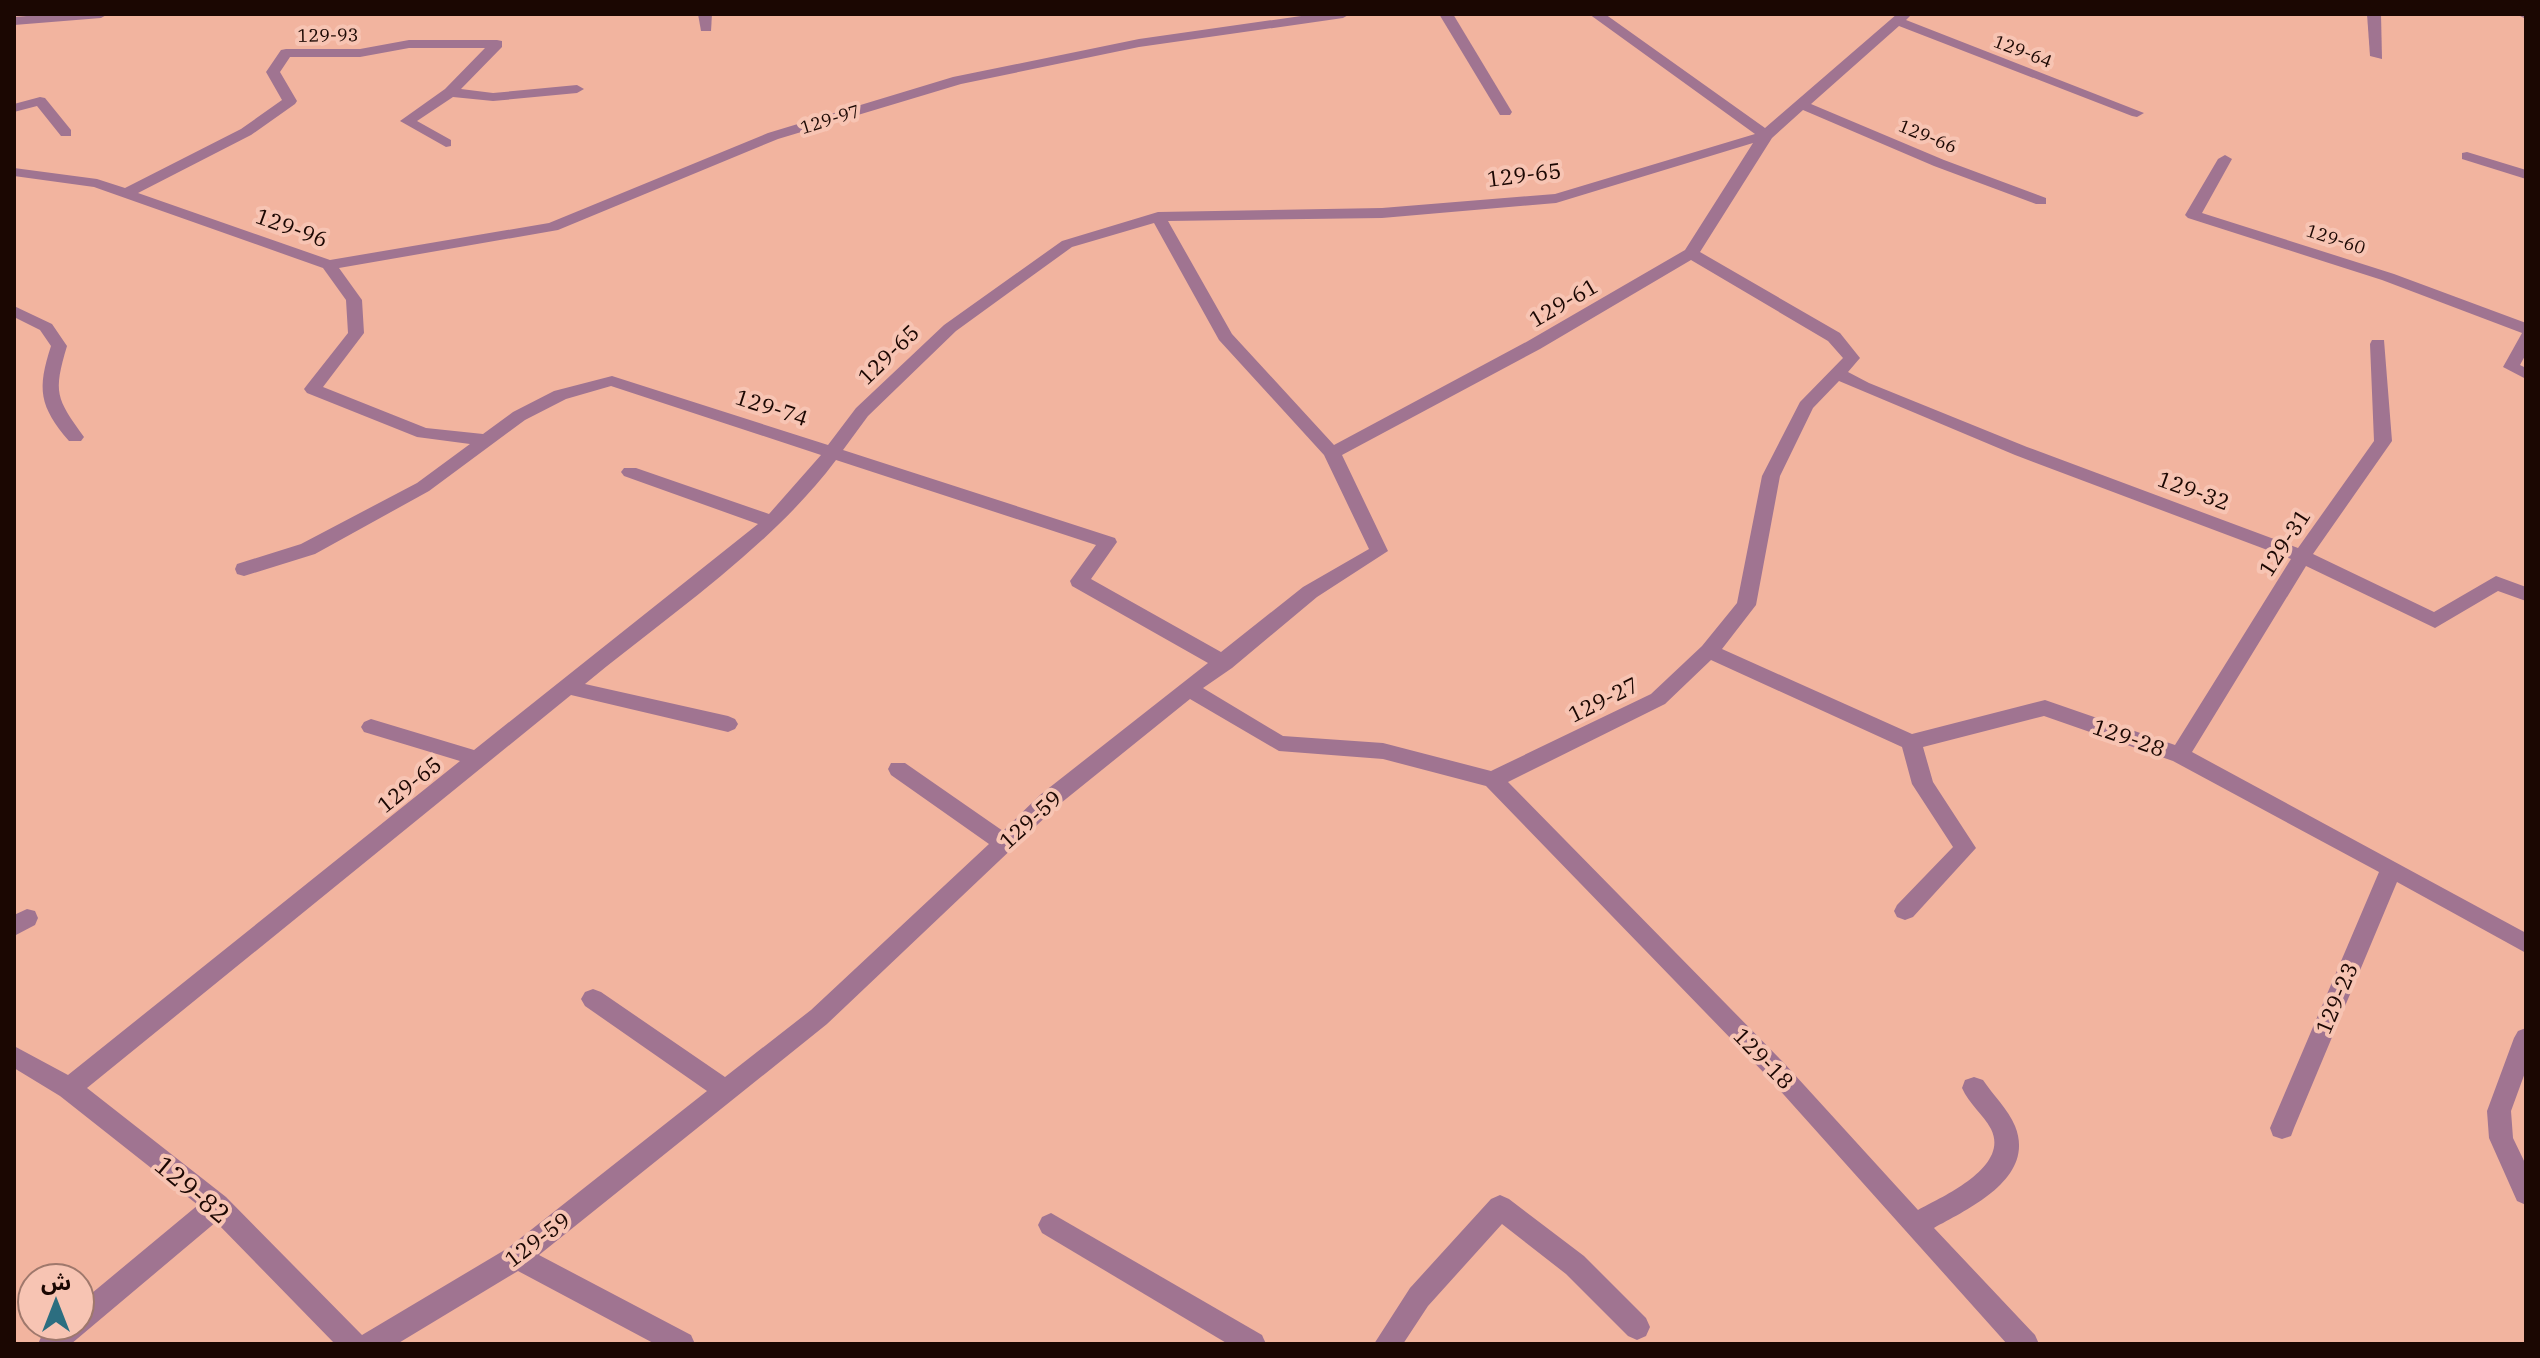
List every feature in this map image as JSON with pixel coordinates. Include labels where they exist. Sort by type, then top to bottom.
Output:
[{"type":"street","points":[[14,21],[101,14]]},
{"type":"street","name":"129-97","points":[[329,265],[553,227],[773,136],[958,80],[1139,43],[1343,14]]},
{"type":"street","points":[[1446,14],[1505,112]]},
{"type":"street","points":[[1596,14],[1766,135]]},
{"type":"street","points":[[2374,14],[2377,56]]},
{"type":"street","name":"129-65","points":[[69,1088],[772,522],[809,483],[862,412],[950,328],[1067,244],[1158,217],[1382,213],[1556,198],[1766,135],[1901,17]]},
{"type":"street","name":"129-64","points":[[1901,17],[2137,113]]},
{"type":"street","name":"129-93","points":[[126,193],[246,132],[290,101],[273,72],[286,53],[360,53],[409,44],[497,44],[450,92],[407,121],[446,143]]},
{"type":"street","points":[[450,92],[493,97],[577,89]]},
{"type":"street","points":[[14,108],[40,101],[66,133]]},
{"type":"street","name":"129-66","points":[[1802,105],[1939,163],[2041,201]]},
{"type":"street","name":"129-61","points":[[1332,453],[1534,345],[1691,253],[1766,135]]},
{"type":"street","points":[[2467,156],[2526,175]]},
{"type":"street","name":"129-60","points":[[2225,159],[2193,215],[2388,277],[2526,329]]},
{"type":"street","name":"129-96","points":[[14,172],[97,183],[329,265],[354,300],[356,333],[313,389],[423,433],[487,440]]},
{"type":"street","name":"129-59","points":[[372,1344],[517,1257],[819,1017],[1048,801],[1225,663],[1310,592],[1379,551],[1332,453],[1225,336],[1158,217]]},
{"type":"street","name":"129-27","points":[[1493,780],[1658,699],[1709,651],[1746,605],[1771,476],[1806,406],[1852,358],[1834,337],[1691,253]]},
{"type":"street","points":[[14,311],[46,327],[59,346],[48,381],[56,417],[75,437]]},
{"type":"street","points":[[2526,337],[2511,367],[2526,374]]},
{"type":"street","name":"129-31","points":[[2180,755],[2302,556],[2383,441],[2378,344]]},
{"type":"street","name":"129-32","points":[[1837,373],[1863,387],[2021,451],[2302,556],[2435,621],[2496,583],[2526,594]]},
{"type":"street","name":"129-74","points":[[244,569],[321,542],[423,487],[519,416],[560,395],[612,381],[1108,542],[1079,581],[1225,663]]},
{"type":"street","points":[[630,472],[772,522]]},
{"type":"street","points":[[1709,651],[1911,742],[1923,784],[1965,848],[1905,911]]},
{"type":"street","points":[[567,687],[728,724]]},
{"type":"street","points":[[1191,690],[1279,743],[1383,751],[1493,780]]},
{"type":"street","name":"129-28","points":[[1911,742],[2045,708],[2180,755],[2392,868],[2526,944]]},
{"type":"street","points":[[371,727],[478,759]]},
{"type":"street","points":[[898,769],[1004,843]]},
{"type":"street","name":"129-18","points":[[1493,780],[1776,1070],[1990,1309],[2026,1344]]},
{"type":"street","name":"129-23","points":[[2282,1128],[2392,868]]},
{"type":"street","points":[[593,999],[726,1091]]},
{"type":"street","points":[[2526,1038],[2499,1111],[2501,1138],[2526,1193]]},
{"type":"street","name":"129-82","points":[[14,1056],[69,1088],[217,1205],[353,1344]]},
{"type":"street","points":[[1916,1225],[1997,1175],[2006,1160],[2005,1130],[1974,1088]]},
{"type":"street","points":[[96,1307],[217,1205]]},
{"type":"street","points":[[1387,1344],[1419,1297],[1500,1207],[1575,1265],[1637,1327]]},
{"type":"street","points":[[1051,1225],[1253,1344]]},
{"type":"street","points":[[517,1257],[682,1344]]}]
